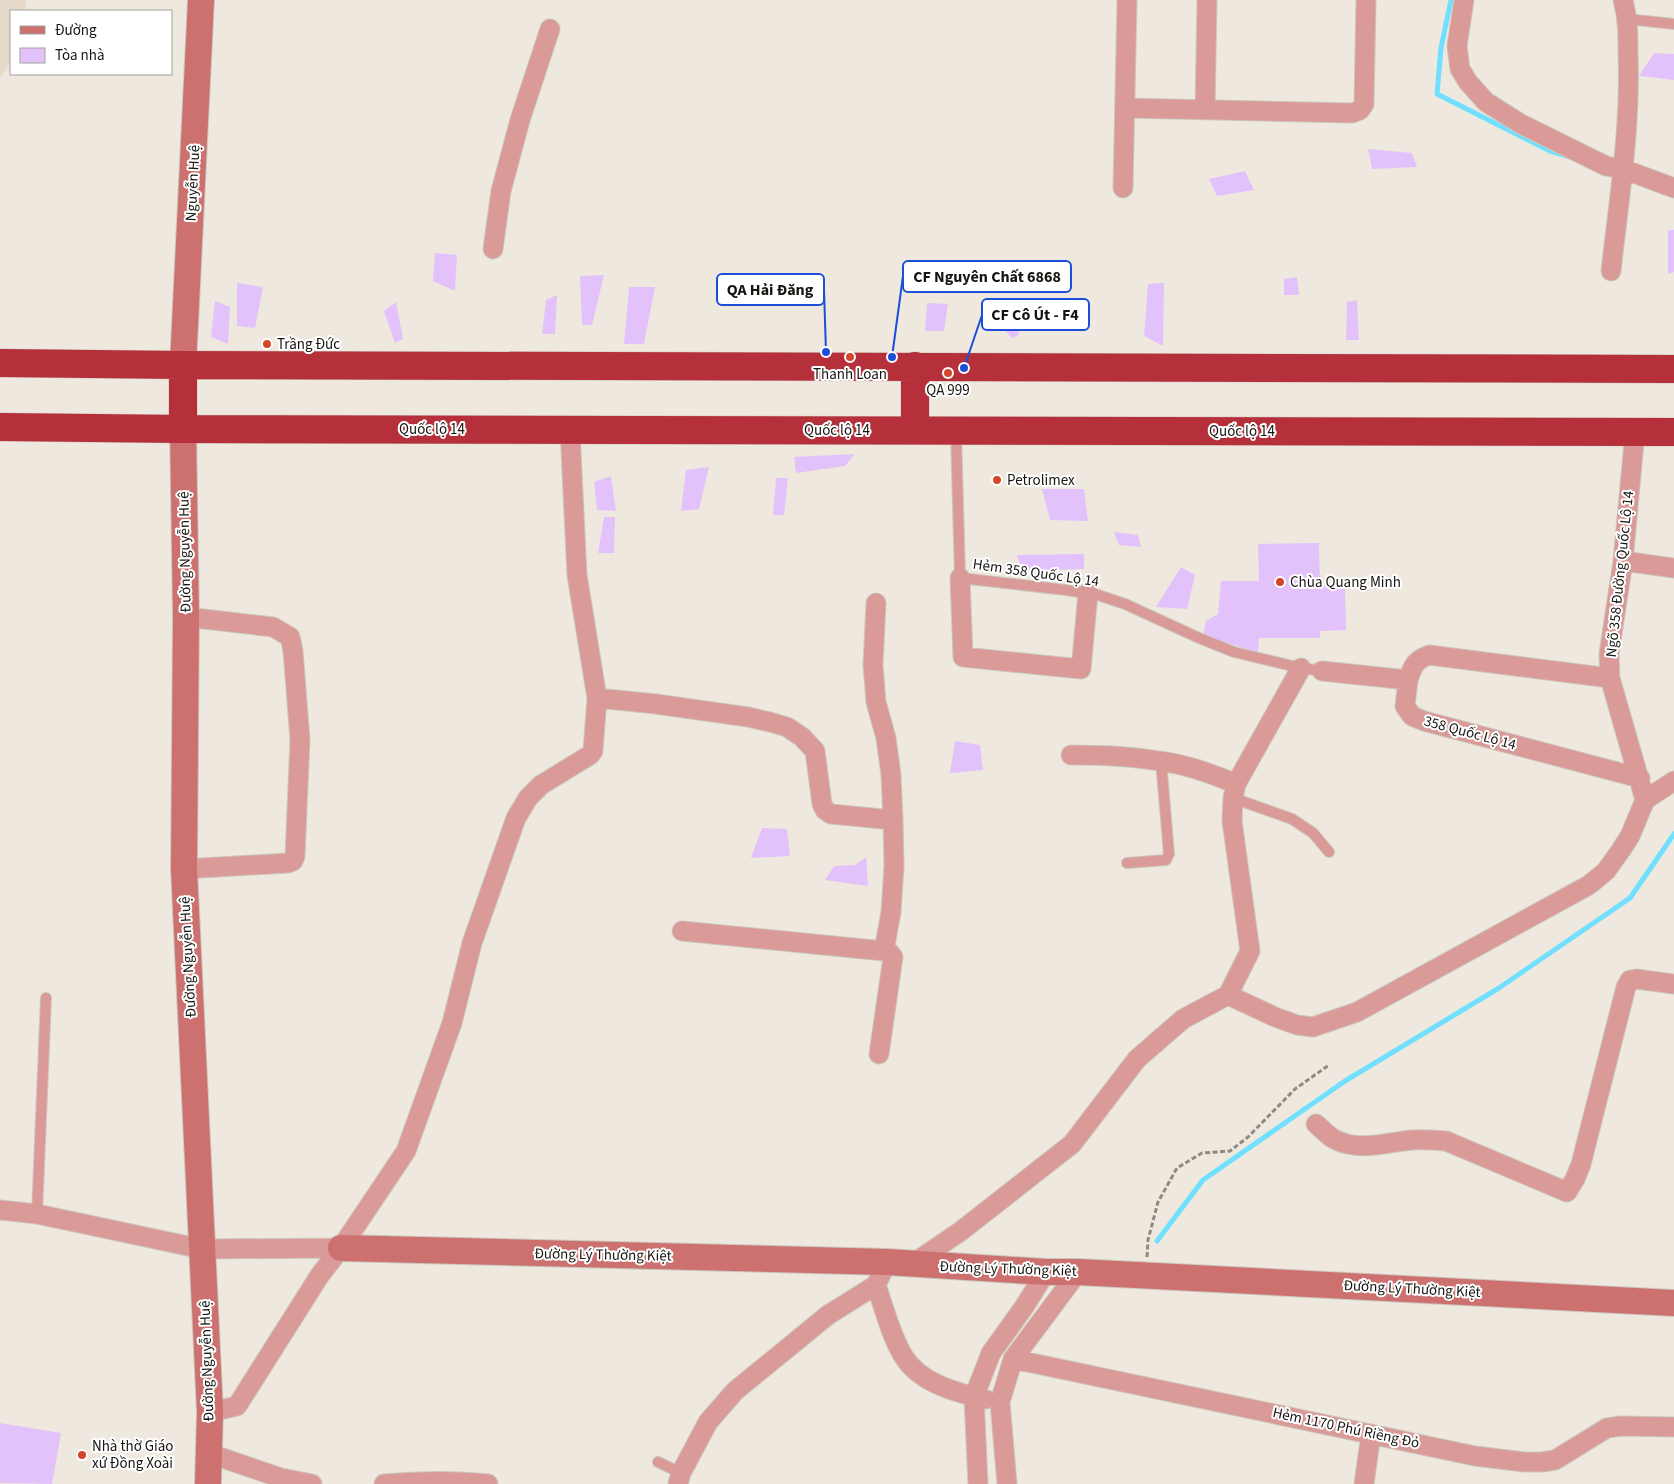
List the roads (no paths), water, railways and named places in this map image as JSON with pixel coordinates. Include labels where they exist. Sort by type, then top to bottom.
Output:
[{"type":"highway","points":[[0,363],[1674,369]]},
{"type":"highway","points":[[183,365],[183,429]]},
{"type":"highway","points":[[915,366],[915,430]]},
{"type":"highway","name":"Quốc lộ 14","points":[[0,427],[1674,432]]},
{"type":"street","name":"Nguyễn Huệ","points":[[183,365],[201,0]]},
{"type":"street","points":[[1123,188],[1127,0]]},
{"type":"street","points":[[1204,110],[1207,0]]},
{"type":"street","points":[[1125,108],[1352,113],[1360,110],[1364,104],[1366,0]]},
{"type":"street","points":[[1464,0],[1457,46],[1460,69],[1468,82],[1486,102],[1521,124],[1606,166],[1621,176],[1674,188]]},
{"type":"street","points":[[1611,271],[1629,74],[1627,19],[1623,0]]},
{"type":"street","points":[[493,249],[501,192],[520,120],[550,29]]},
{"type":"street","name":"Đường Nguyễn Huệ","points":[[183,429],[186,617],[184,869],[210,1412],[208,1484]]},
{"type":"street","points":[[210,1412],[237,1406],[320,1275],[341,1248],[406,1151],[452,1023],[472,943],[516,818],[528,798],[541,785],[590,755],[593,751],[597,698],[577,575],[570,430]]},
{"type":"street","name":"Ngõ 358 Đường Quốc Lộ 14","points":[[1635,432],[1623,561],[1609,654],[1610,678],[1645,800]]},
{"type":"street","points":[[1623,561],[1674,568]]},
{"type":"street","points":[[960,578],[963,656],[1081,669],[1088,593]]},
{"type":"street","points":[[876,603],[874,666],[876,702],[886,738],[892,775],[894,866],[891,912],[884,950]]},
{"type":"street","points":[[184,869],[288,863],[293,861],[295,856],[300,740],[290,637],[273,627],[186,617]]},
{"type":"street","points":[[1322,671],[1408,680],[1412,668],[1418,659],[1429,655],[1610,678]]},
{"type":"street","points":[[679,1479],[708,1422],[735,1391],[828,1315],[891,1270],[961,1231],[1072,1144],[1137,1059],[1183,1019],[1228,995],[1250,952],[1232,821],[1235,791],[1301,668]]},
{"type":"street","name":"358 Quốc Lộ 14","points":[[1408,680],[1405,706],[1412,716],[1424,721],[1640,778]]},
{"type":"street","points":[[597,698],[748,717],[787,727],[802,737],[815,751],[822,804],[825,810],[831,814],[893,820]]},
{"type":"street","points":[[1072,754],[1106,755],[1161,761],[1218,776],[1235,791]]},
{"type":"street","points":[[1228,995],[1274,1017],[1297,1025],[1313,1027],[1357,1012],[1590,885],[1606,871],[1621,850],[1630,836],[1645,800],[1674,780]]},
{"type":"street","points":[[682,931],[884,950],[890,953],[893,957],[879,1054]]},
{"type":"street","points":[[1316,1124],[1333,1139],[1345,1144],[1367,1146],[1412,1140],[1446,1142],[1567,1192],[1581,1164],[1626,987],[1630,980],[1636,979],[1674,984]]},
{"type":"street","points":[[0,1210],[37,1214],[202,1248],[341,1248]]},
{"type":"street","name":"Đường Lý Thường Kiệt","points":[[341,1248],[891,1270],[1078,1272],[1674,1303]]},
{"type":"street","points":[[891,1270],[898,1345],[904,1358],[921,1374],[939,1385],[974,1397],[1000,1402]]},
{"type":"street","points":[[978,1484],[974,1397],[991,1353],[1046,1272]]},
{"type":"street","points":[[1007,1484],[1000,1402],[1013,1359],[1078,1272]]},
{"type":"street","name":"Hẻm 1170 Phú Riềng Đỏ","points":[[1013,1359],[1475,1456],[1524,1462],[1555,1460],[1607,1428],[1621,1426],[1674,1427]]},
{"type":"street","points":[[1364,1484],[1371,1434]]},
{"type":"street","points":[[208,1453],[281,1478],[312,1484]]},
{"type":"street","points":[[384,1484],[423,1481],[458,1481],[488,1484]]},
{"type":"lane","points":[[1627,19],[1674,24]]},
{"type":"lane","name":"Hẻm 358 Quốc Lộ 14","points":[[956,430],[960,578],[1088,593],[1125,604],[1234,652],[1301,668]]},
{"type":"lane","points":[[1301,668],[1322,671]]},
{"type":"lane","points":[[1127,863],[1166,860],[1168,858],[1161,761]]},
{"type":"lane","points":[[1235,791],[1292,819],[1313,833],[1329,852]]},
{"type":"lane","points":[[37,1214],[46,998]]},
{"type":"lane","points":[[658,1462],[679,1479]]},
{"type":"waterway","points":[[1451,0],[1441,48],[1437,94],[1550,151],[1567,156]]},
{"type":"waterway","points":[[1157,1241],[1203,1180],[1345,1081],[1499,988],[1630,898],[1674,834]]},
{"type":"place","name":"Trầng Đức","points":[[267,344]]},
{"type":"place","name":"QA Hải Đăng","points":[[826,352]]},
{"type":"place","name":"Thanh Loan","points":[[850,357]]},
{"type":"place","name":"CF Nguyên Chất 6868","points":[[892,357]]},
{"type":"place","name":"CF Cô Út - F4","points":[[964,368]]},
{"type":"place","name":"QA 999","points":[[948,373]]},
{"type":"place","name":"Petrolimex","points":[[997,480]]},
{"type":"place","name":"Chùa Quang Minh","points":[[1280,582]]},
{"type":"place","name":"Nhà thờ Giáo xứ Đồng Xoài","points":[[82,1455]]}]
